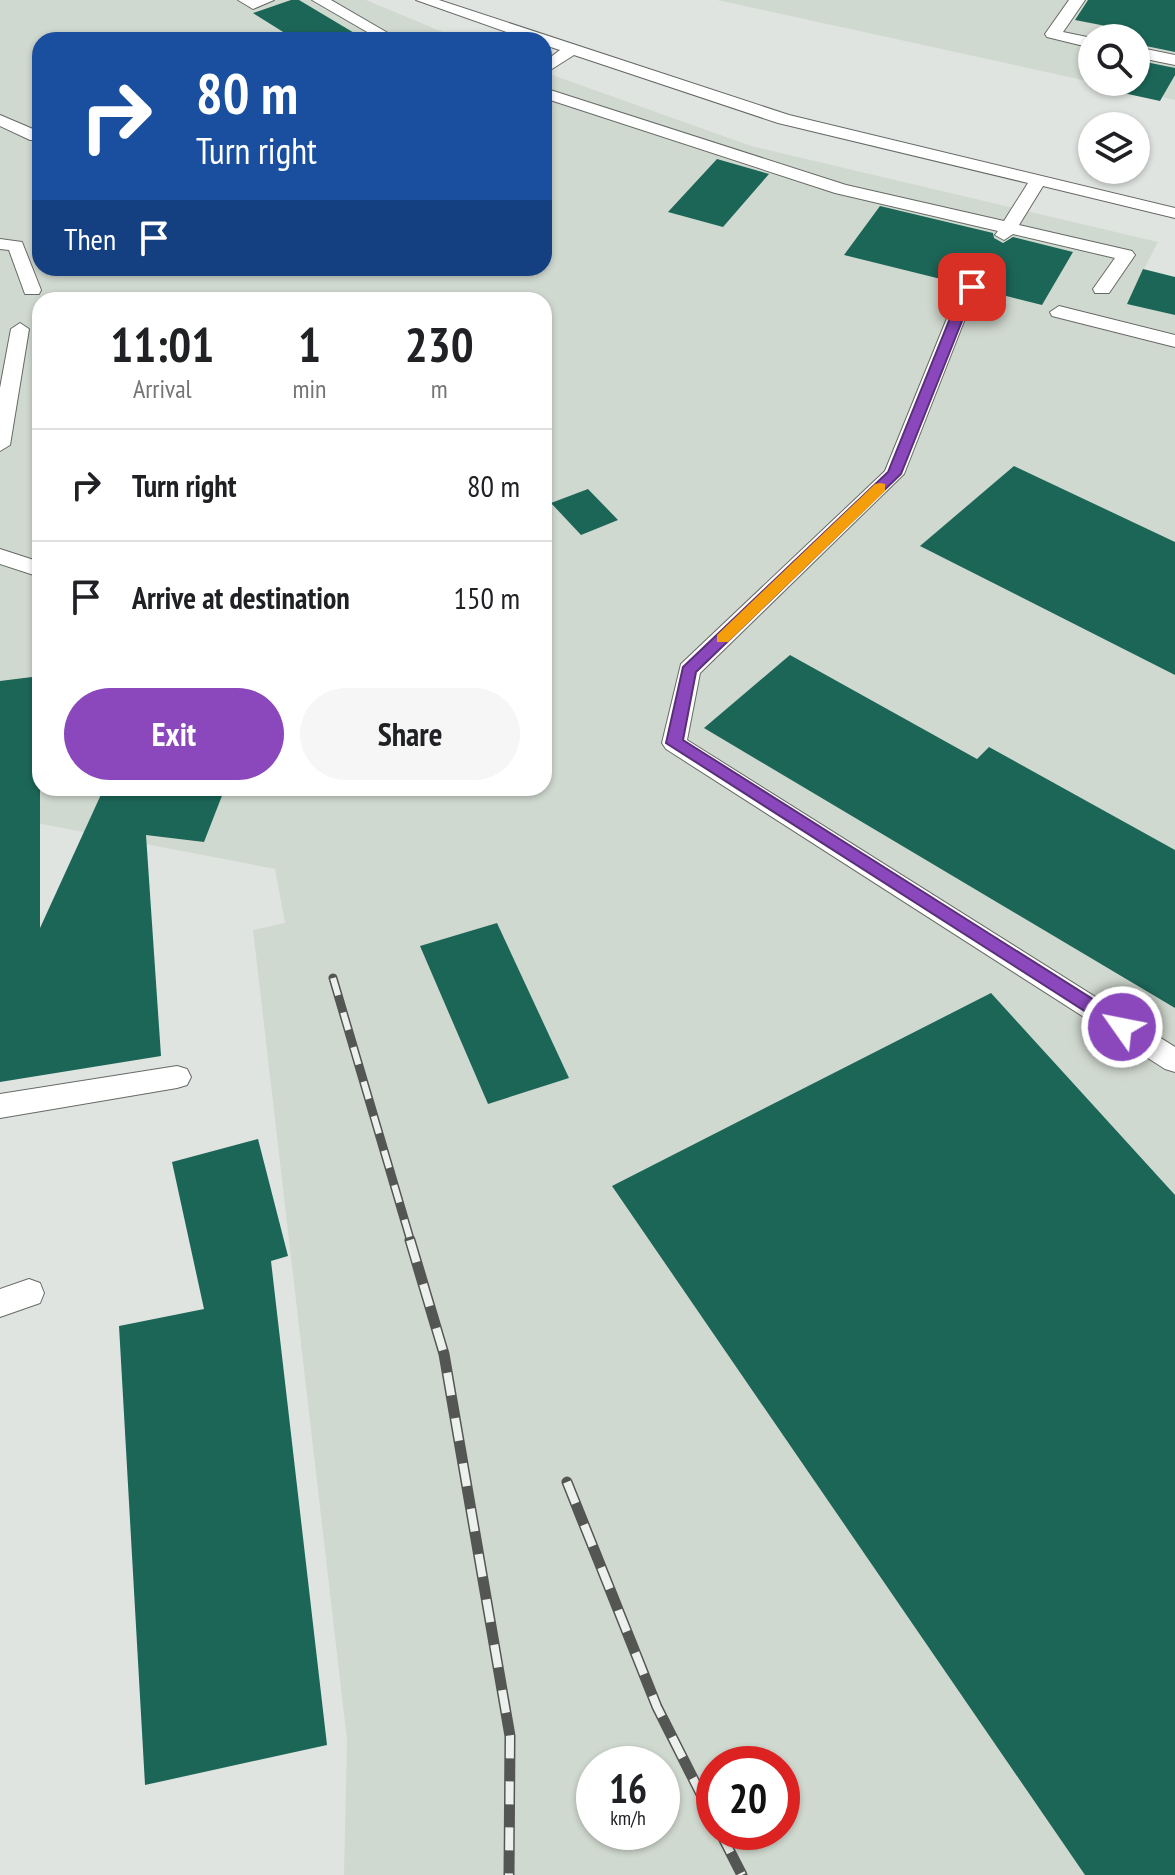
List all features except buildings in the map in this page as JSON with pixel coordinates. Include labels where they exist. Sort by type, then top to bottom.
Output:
[{"type":"lane","points":[[246,0],[253,4],[266,0]]},
{"type":"lane","points":[[320,0],[378,32]]},
{"type":"lane","points":[[424,0],[524,32]]},
{"type":"lane","points":[[1077,0],[1053,34],[1078,40]]},
{"type":"lane","points":[[552,41],[784,119],[1175,213]]},
{"type":"lane","points":[[552,63],[574,48]]},
{"type":"lane","points":[[1150,55],[1175,60]]},
{"type":"lane","points":[[552,96],[841,189],[1007,230],[1126,255],[1102,289]]},
{"type":"lane","points":[[0,120],[32,134]]},
{"type":"lane","points":[[1007,230],[1037,182]]},
{"type":"lane","points":[[0,244],[16,246],[32,290]]},
{"type":"lane","points":[[972,287],[963,301],[894,474],[689,670],[674,743],[1175,1061]]},
{"type":"lane","points":[[1059,312],[1175,341]]},
{"type":"lane","points":[[0,445],[20,329]]},
{"type":"lane","points":[[0,556],[32,567]]},
{"type":"lane","points":[[0,1106],[177,1077]]},
{"type":"lane","points":[[0,1303],[29,1293]]},
{"type":"shaded area","points":[[0,0],[366,0],[443,32],[32,32],[32,276],[552,276],[552,75],[751,146],[1158,242],[1144,269],[1175,277],[1175,1875],[344,1875],[347,1740],[253,930],[285,923],[275,869],[21,820],[0,685]]},
{"type":"shaded area","points":[[717,0],[1175,0],[1175,100],[1150,95],[1150,24],[1078,24],[1078,79]]},
{"type":"railway","points":[[333,978],[411,1242]]},
{"type":"railway","points":[[410,1240],[444,1354],[510,1736],[509,1875]]},
{"type":"railway","points":[[567,1482],[657,1707],[696,1784]]},
{"type":"railway","points":[[729,1850],[742,1875]]},
{"type":"slow traffic","points":[[722,638],[880,487]]},
{"type":"route","points":[[972,287],[963,301],[894,474],[689,670],[674,743],[1122,1027]]}]
